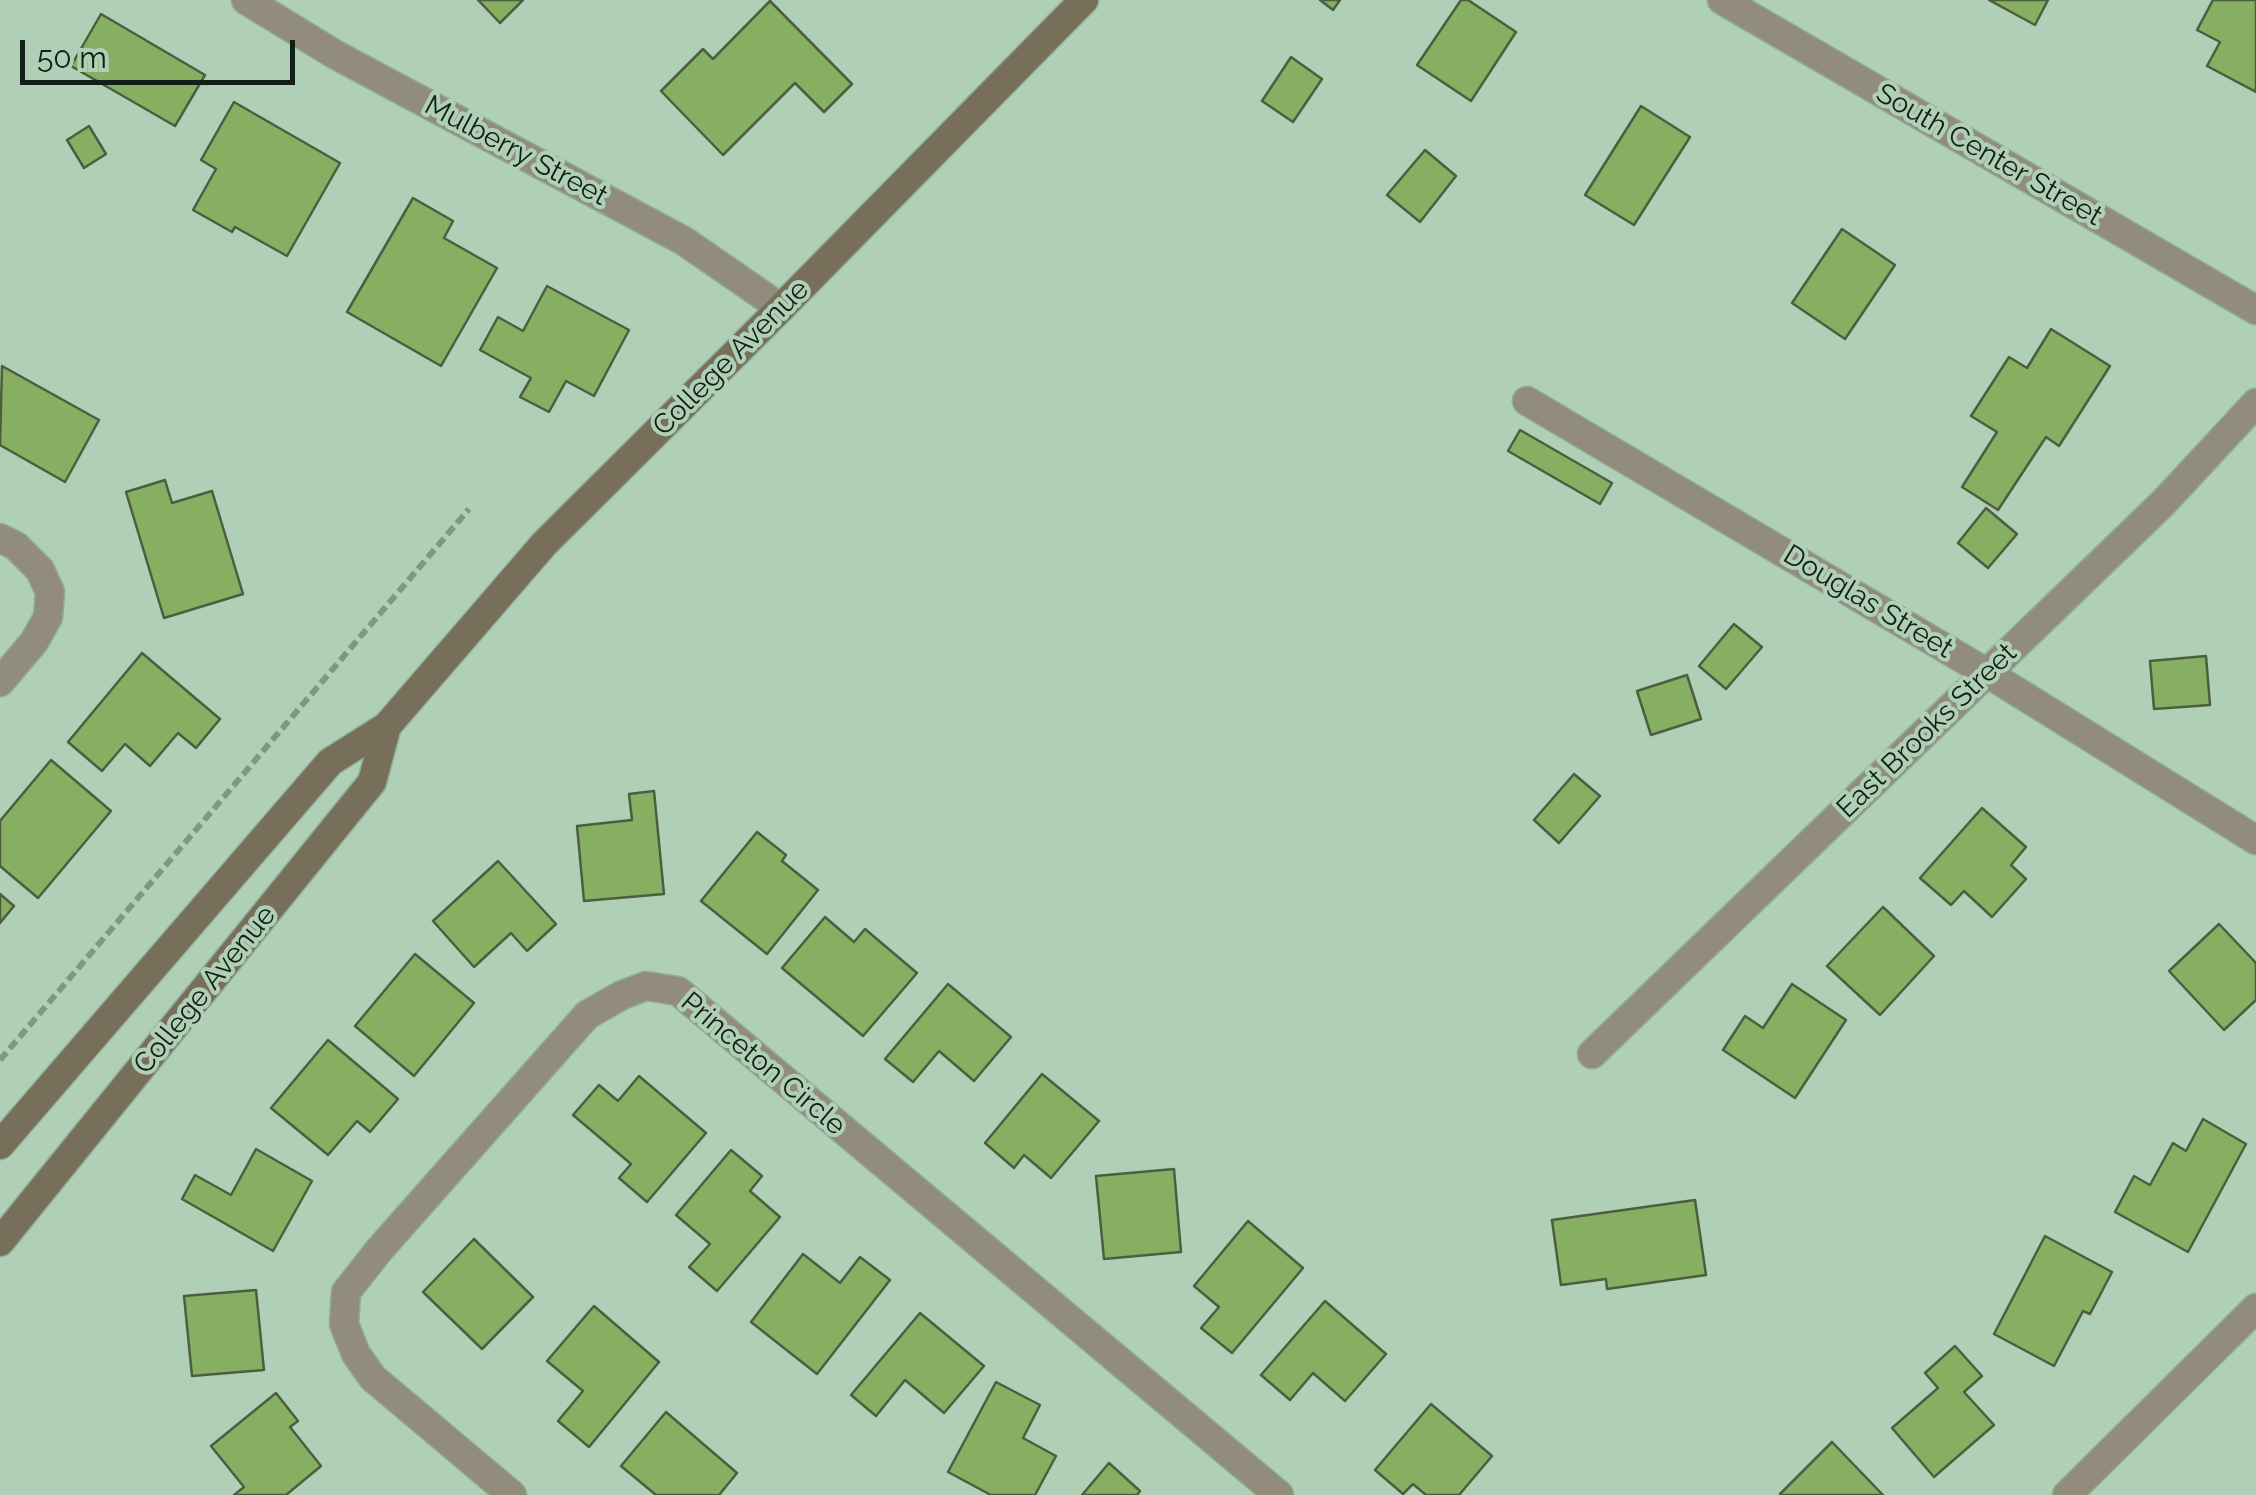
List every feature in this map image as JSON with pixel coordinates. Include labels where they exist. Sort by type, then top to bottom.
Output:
[{"type":"main road","name":"College Avenue","points":[[0,1145],[330,762],[387,726],[544,544],[1084,0]]},
{"type":"main road","name":"College Avenue","points":[[0,1242],[372,782],[387,726]]},
{"type":"street","name":"Mulberry Street","points":[[246,0],[336,55],[684,242],[781,308]]},
{"type":"street","name":"South Center Street","points":[[1722,0],[2256,310]]},
{"type":"street","name":"Douglas Street","points":[[1527,401],[1987,673],[2256,840]]},
{"type":"street","name":"East Brooks Street","points":[[1592,1054],[2164,502],[2256,404]]},
{"type":"street","points":[[0,538],[16,546],[40,570],[50,592],[48,617],[34,642],[0,682]]},
{"type":"street","name":"Princeton Circle","points":[[512,1495],[373,1378],[356,1354],[344,1324],[346,1292],[586,1015],[646,986],[678,991],[1279,1495]]},
{"type":"street","points":[[2067,1495],[2256,1308]]},
{"type":"path","points":[[0,1060],[469,509]]},
{"type":"building","points":[[478,0],[523,0],[500,23]]},
{"type":"building","points":[[1320,0],[1340,0],[1333,10]]},
{"type":"building","points":[[1461,0],[1468,0],[1516,32],[1471,101],[1417,65]]},
{"type":"building","points":[[1989,0],[2048,0],[2035,25]]},
{"type":"building","points":[[2213,0],[2256,0],[2256,92],[2207,66],[2220,42],[2197,30]]},
{"type":"building","points":[[770,1],[852,84],[824,112],[795,83],[723,155],[661,91],[703,49],[713,59]]},
{"type":"building","points":[[101,14],[205,75],[175,126],[71,66]]},
{"type":"building","points":[[1291,57],[1322,79],[1293,122],[1262,101]]},
{"type":"building","points":[[234,102],[340,163],[287,256],[235,227],[232,232],[193,210],[216,169],[201,160]]},
{"type":"building","points":[[1641,106],[1690,137],[1634,225],[1585,195]]},
{"type":"building","points":[[89,126],[106,154],[84,168],[67,140]]},
{"type":"building","points":[[1425,150],[1456,176],[1420,222],[1387,195]]},
{"type":"building","points":[[413,198],[453,221],[444,238],[497,268],[441,366],[347,312]]},
{"type":"building","points":[[1842,229],[1895,265],[1845,339],[1792,303]]},
{"type":"building","points":[[547,286],[629,330],[594,396],[566,381],[549,412],[520,397],[531,378],[480,350],[498,317],[523,331]]},
{"type":"building","points":[[2051,329],[2110,366],[2059,446],[2046,437],[1998,510],[1962,487],[1997,432],[1971,416],[2009,357],[2027,368]]},
{"type":"building","points":[[2,366],[99,420],[65,482],[0,445]]},
{"type":"building","points":[[1520,430],[1612,483],[1600,504],[1508,451]]},
{"type":"building","points":[[165,480],[172,503],[212,491],[243,594],[164,618],[126,492]]},
{"type":"building","points":[[1986,508],[2017,534],[1988,568],[1958,543]]},
{"type":"building","points":[[1734,624],[1762,647],[1726,689],[1699,666]]},
{"type":"building","points":[[142,653],[220,719],[196,748],[178,733],[150,766],[125,744],[102,771],[68,742]]},
{"type":"building","points":[[2206,656],[2210,705],[2154,709],[2150,661]]},
{"type":"building","points":[[1687,675],[1701,719],[1651,735],[1637,691]]},
{"type":"building","points":[[51,760],[111,811],[38,898],[0,866],[0,821]]},
{"type":"building","points":[[1574,774],[1600,796],[1559,843],[1534,820]]},
{"type":"building","points":[[654,791],[664,894],[584,901],[577,826],[632,820],[629,794]]},
{"type":"building","points":[[1982,808],[2026,847],[2011,865],[2026,879],[1992,917],[1964,891],[1951,905],[1920,878]]},
{"type":"building","points":[[757,832],[786,855],[782,861],[818,890],[767,954],[701,901]]},
{"type":"building","points":[[498,861],[556,924],[527,951],[511,933],[474,967],[433,921]]},
{"type":"building","points":[[0,894],[14,906],[0,923]]},
{"type":"building","points":[[1883,907],[1934,956],[1880,1015],[1827,966]]},
{"type":"building","points":[[825,917],[854,942],[865,929],[917,973],[863,1036],[782,968]]},
{"type":"building","points":[[2219,924],[2256,963],[2256,1000],[2224,1030],[2169,971]]},
{"type":"building","points":[[415,954],[474,1003],[414,1076],[355,1026]]},
{"type":"building","points":[[948,984],[1011,1037],[974,1081],[939,1051],[913,1082],[885,1059]]},
{"type":"building","points":[[1792,984],[1846,1020],[1795,1098],[1723,1050],[1745,1016],[1763,1028]]},
{"type":"building","points":[[328,1040],[398,1099],[370,1132],[357,1121],[328,1155],[271,1108]]},
{"type":"building","points":[[1042,1074],[1099,1121],[1051,1178],[1024,1155],[1014,1168],[985,1143]]},
{"type":"building","points":[[639,1076],[706,1133],[647,1202],[619,1178],[631,1164],[573,1115],[599,1085],[618,1101]]},
{"type":"building","points":[[2203,1119],[2246,1144],[2188,1252],[2115,1212],[2134,1176],[2150,1185],[2173,1143],[2186,1151]]},
{"type":"building","points":[[256,1149],[312,1181],[273,1251],[182,1199],[195,1175],[231,1195]]},
{"type":"building","points":[[731,1150],[762,1176],[750,1191],[780,1217],[717,1291],[689,1267],[710,1244],[676,1215]]},
{"type":"building","points":[[1174,1169],[1181,1252],[1104,1259],[1096,1176]]},
{"type":"building","points":[[1695,1200],[1706,1275],[1607,1289],[1606,1279],[1561,1285],[1552,1220]]},
{"type":"building","points":[[1248,1221],[1303,1268],[1232,1353],[1201,1328],[1219,1307],[1194,1286]]},
{"type":"building","points":[[2045,1236],[2112,1272],[2090,1314],[2083,1311],[2054,1366],[1994,1334]]},
{"type":"building","points":[[474,1239],[533,1297],[482,1349],[423,1292]]},
{"type":"building","points":[[803,1254],[840,1283],[860,1257],[890,1280],[817,1374],[751,1322]]},
{"type":"building","points":[[256,1290],[264,1370],[192,1376],[184,1296]]},
{"type":"building","points":[[1325,1301],[1386,1354],[1345,1401],[1313,1373],[1290,1400],[1261,1375]]},
{"type":"building","points":[[594,1306],[659,1362],[589,1447],[558,1421],[583,1391],[547,1361]]},
{"type":"building","points":[[920,1313],[984,1366],[944,1413],[905,1380],[876,1416],[851,1395]]},
{"type":"building","points":[[1955,1346],[1982,1376],[1964,1392],[1994,1425],[1934,1477],[1892,1428],[1938,1388],[1925,1373]]},
{"type":"building","points":[[996,1382],[1040,1405],[1023,1438],[1056,1456],[1035,1495],[991,1495],[948,1472]]},
{"type":"building","points":[[276,1393],[298,1421],[290,1427],[321,1466],[286,1495],[234,1495],[244,1487],[211,1446]]},
{"type":"building","points":[[1431,1404],[1492,1456],[1459,1495],[1426,1495],[1413,1484],[1403,1494],[1375,1470]]},
{"type":"building","points":[[666,1412],[737,1473],[719,1495],[656,1495],[621,1466]]},
{"type":"building","points":[[1832,1442],[1883,1495],[1781,1495],[1780,1494]]},
{"type":"building","points":[[1109,1463],[1140,1491],[1137,1495],[1082,1495]]}]
